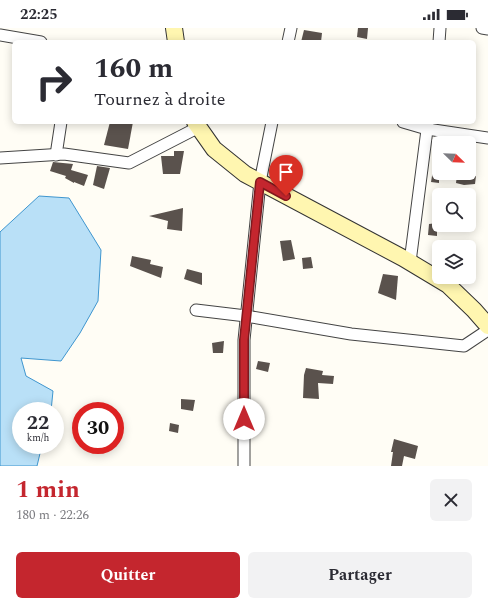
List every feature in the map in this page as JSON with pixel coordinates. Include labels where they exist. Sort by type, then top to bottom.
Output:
[{"type":"main road","points":[[174,28],[176,40]]},
{"type":"main road","points":[[197,124],[214,149],[245,174],[410,262],[448,285],[488,326]]},
{"type":"street","points":[[288,40],[291,28]]},
{"type":"street","points":[[439,40],[440,28]]},
{"type":"street","points":[[482,28],[488,29]]},
{"type":"street","points":[[0,35],[30,40]]},
{"type":"street","points":[[56,155],[61,124]]},
{"type":"street","points":[[0,158],[64,154],[129,163],[197,124]]},
{"type":"street","points":[[244,466],[244,340],[260,182],[272,124]]},
{"type":"street","points":[[410,262],[428,125],[488,138]]},
{"type":"street","points":[[196,310],[246,316],[351,334],[464,346],[488,330]]},
{"type":"water","points":[[39,196],[69,198],[101,250],[98,301],[80,333],[61,361],[21,358],[26,376],[53,391],[52,402],[12,402],[12,454],[40,454],[37,466],[0,466],[0,232]]},
{"type":"building","points":[[358,28],[368,28],[367,39],[357,37]]},
{"type":"building","points":[[304,30],[322,33],[321,40],[302,40]]},
{"type":"building","points":[[109,124],[133,124],[128,149],[104,145]]},
{"type":"building","points":[[174,151],[184,151],[180,174],[163,174],[161,156],[174,156]]},
{"type":"building","points":[[53,162],[73,164],[71,170],[88,175],[84,186],[65,178],[66,176],[50,171]]},
{"type":"building","points":[[97,166],[110,168],[104,189],[93,185]]},
{"type":"building","points":[[432,176],[432,180],[439,180],[439,183],[431,182]]},
{"type":"building","points":[[456,180],[476,180],[475,184],[464,185],[456,183]]},
{"type":"building","points":[[183,208],[182,231],[167,229],[168,221],[149,216]]},
{"type":"building","points":[[429,224],[432,224],[432,232],[437,232],[437,236],[428,235]]},
{"type":"building","points":[[291,240],[295,259],[283,261],[280,241]]},
{"type":"building","points":[[132,256],[151,260],[150,264],[163,267],[161,278],[130,266]]},
{"type":"building","points":[[311,257],[313,268],[303,269],[302,258]]},
{"type":"building","points":[[187,269],[202,273],[202,285],[184,279]]},
{"type":"building","points":[[383,274],[398,276],[396,300],[378,293]]},
{"type":"building","points":[[224,341],[223,353],[213,353],[212,343]]},
{"type":"building","points":[[258,361],[270,363],[268,372],[256,369]]},
{"type":"building","points":[[306,368],[323,371],[322,375],[334,376],[333,384],[318,383],[319,399],[303,398],[304,375]]},
{"type":"building","points":[[181,399],[195,400],[193,411],[181,409]]},
{"type":"building","points":[[170,423],[179,425],[178,433],[169,431]]},
{"type":"building","points":[[394,439],[418,446],[415,459],[404,456],[402,466],[391,466],[393,452],[391,452]]},
{"type":"route","points":[[244,419],[244,340],[260,182],[286,196]]}]
